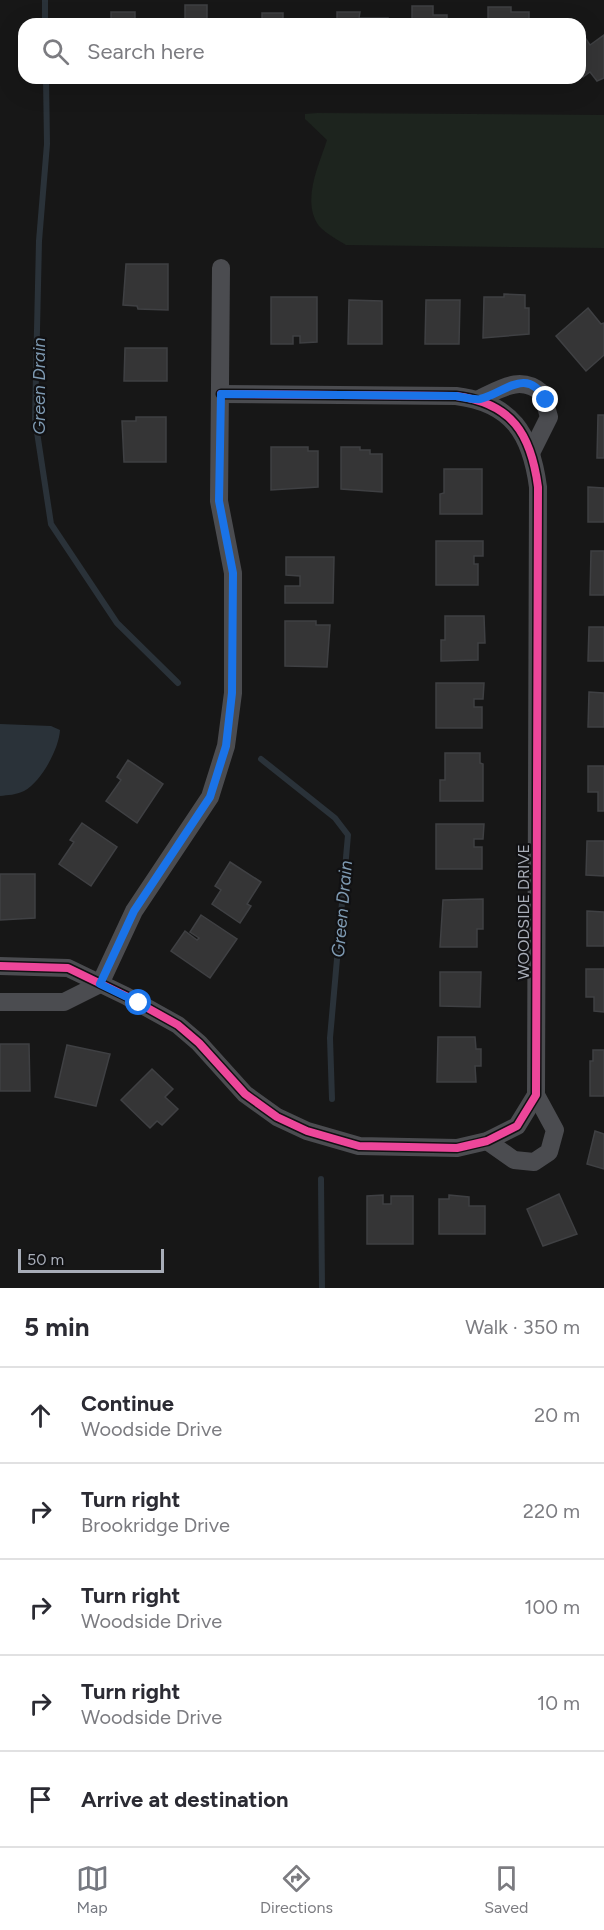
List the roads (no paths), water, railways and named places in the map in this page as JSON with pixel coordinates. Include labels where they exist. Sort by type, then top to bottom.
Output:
[{"type":"street","points":[[0,1002],[64,1002],[100,984],[134,911],[210,797],[226,746],[232,693],[233,573],[219,501],[221,268]]},
{"type":"street","points":[[479,399],[514,383],[527,384],[543,393],[549,417],[531,453]]},
{"type":"street","name":"WOODSIDE DRIVE","points":[[221,394],[456,396],[479,399],[499,409],[516,424],[531,453],[538,487],[536,1095],[555,1130],[549,1152],[534,1162],[514,1160],[487,1141]]},
{"type":"street","points":[[0,966],[68,968],[100,984],[178,1025],[199,1043],[245,1094],[295,1126],[359,1146],[457,1148],[487,1141],[517,1126],[536,1095]]},
{"type":"waterway","name":"Green Drain","points":[[45,0],[45,18]]},
{"type":"waterway","name":"Green Drain","points":[[46,84],[47,144],[39,241],[35,419],[51,524],[117,623],[178,683]]},
{"type":"waterway","name":"Green Drain","points":[[261,759],[335,818],[348,835],[330,1038],[332,1099]]},
{"type":"waterway","name":"Green Drain","points":[[321,1179],[322,1288]]}]
